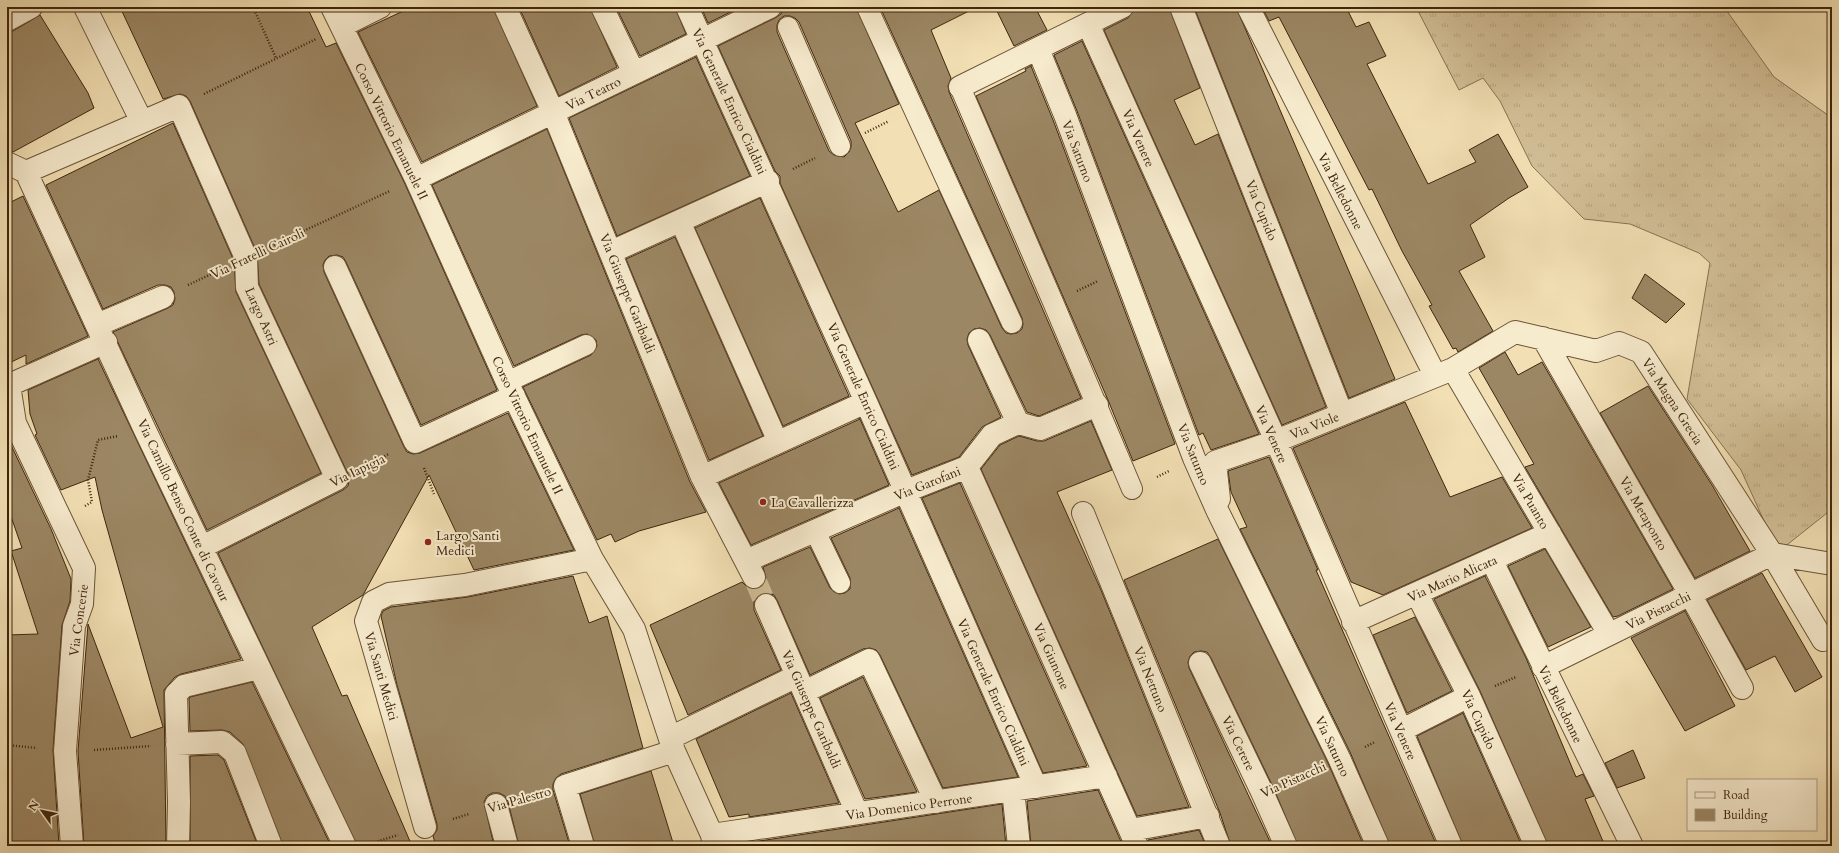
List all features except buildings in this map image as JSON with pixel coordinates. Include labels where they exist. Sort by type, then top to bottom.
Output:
[{"type":"street","points":[[7,20],[31,7]]},
{"type":"street","points":[[85,7],[142,122]]},
{"type":"street","name":"Corso Vittorio Emanuele II","points":[[332,7],[416,179],[510,389],[592,559],[634,629],[672,744],[713,841]]},
{"type":"street","points":[[342,26],[380,7]]},
{"type":"street","name":"Via Giuseppe Garibaldi","points":[[505,7],[553,112],[612,252],[702,477],[750,569]]},
{"type":"street","points":[[602,7],[634,73]]},
{"type":"street","name":"Via Generale Enrico Cialdini","points":[[687,7],[768,181],[1036,787]]},
{"type":"street","name":"Via Teatro","points":[[416,179],[770,7]]},
{"type":"street","points":[[867,7],[1012,324]]},
{"type":"street","points":[[1122,7],[960,87],[1132,489]]},
{"type":"street","name":"Via Cupido","points":[[1181,7],[1342,414]]},
{"type":"street","name":"Via Belledonne","points":[[1248,7],[1444,372]]},
{"type":"street","name":"Via Venere","points":[[1088,24],[1276,441],[1353,622],[1452,846]]},
{"type":"street","points":[[788,27],[840,146]]},
{"type":"street","name":"Via Saturno","points":[[1038,49],[1065,115],[1194,458],[1218,512],[1339,758],[1378,846]]},
{"type":"street","points":[[7,163],[26,172],[179,106]]},
{"type":"street","name":"Largo Astri","points":[[179,106],[246,258],[247,287],[337,479]]},
{"type":"street","name":"Via Camillo Benso Conte di Cavour","points":[[26,172],[145,430],[202,547],[258,668],[345,846]]},
{"type":"street","points":[[612,252],[768,181]]},
{"type":"street","points":[[680,221],[778,442]]},
{"type":"street","points":[[335,268],[415,442],[586,345]]},
{"type":"street","points":[[8,385],[101,334],[163,297]]},
{"type":"street","name":"Via Magna Grecia","points":[[1444,372],[1515,332],[1596,351],[1619,343],[1642,352],[1772,554],[1823,640]]},
{"type":"street","name":"Via Metaponto","points":[[1543,338],[1690,594],[1742,688]]},
{"type":"street","points":[[979,340],[1018,423],[1040,429],[1097,405]]},
{"type":"street","name":"Via Viole","points":[[1218,512],[1219,494],[1215,462],[1276,441],[1444,372]]},
{"type":"street","name":"Via Puanto","points":[[1444,372],[1550,533],[1609,634]]},
{"type":"street","name":"Via Concerie","points":[[8,385],[15,424],[63,520],[84,568],[82,604],[74,626],[65,751],[72,846]]},
{"type":"street","points":[[702,477],[866,402]]},
{"type":"street","name":"Via Garofani","points":[[750,569],[815,531],[967,466],[992,435],[1018,423]]},
{"type":"street","name":"Via Giunone","points":[[967,466],[1134,838]]},
{"type":"street","name":"Via Iapigia","points":[[202,547],[337,479]]},
{"type":"street","name":"Via Nettuno","points":[[1083,513],[1219,846]]},
{"type":"street","points":[[815,531],[840,583]]},
{"type":"street","name":"Via Mario Alicata","points":[[1353,622],[1492,561],[1550,533]]},
{"type":"street","points":[[1772,554],[1819,560],[1832,564]]},
{"type":"street","name":"Via Pistacchi","points":[[1543,667],[1772,554]]},
{"type":"street","name":"Via Santi Medici","points":[[425,827],[366,621],[373,602],[389,594],[465,585],[592,559]]},
{"type":"street","name":"Via Belledonne","points":[[1492,561],[1632,846]]},
{"type":"street","name":"Via Cupido","points":[[1417,594],[1469,696],[1536,846]]},
{"type":"street","name":"Via Giuseppe Garibaldi","points":[[766,605],[857,813]]},
{"type":"street","name":"Via Palestro","points":[[565,786],[672,744],[801,684],[869,660],[936,802]]},
{"type":"street","name":"Via Cerere","points":[[1200,663],[1262,792],[1286,846]]},
{"type":"street","points":[[178,846],[176,694],[184,686],[258,668]]},
{"type":"street","points":[[1402,730],[1469,696]]},
{"type":"street","points":[[177,744],[222,742],[235,753],[271,846]]},
{"type":"street","name":"Via Domenico Perrone","points":[[713,841],[857,813],[1106,776]]},
{"type":"street","points":[[565,786],[583,846]]},
{"type":"street","points":[[1013,790],[1019,846]]},
{"type":"street","points":[[496,805],[507,846]]},
{"type":"street","points":[[1134,838],[1208,816]]},
{"type":"path","points":[[253,7],[276,58]]},
{"type":"path","points":[[179,106],[342,26]]},
{"type":"path","name":"Via Fratelli Cairoli","points":[[163,297],[416,179]]},
{"type":"path","points":[[63,520],[92,502],[88,480],[98,440],[145,430]]},
{"type":"path","name":"Via Iapigia","points":[[337,479],[415,442]]},
{"type":"path","points":[[1469,696],[1543,667]]},
{"type":"path","name":"Via Pistacchi","points":[[1262,792],[1402,730]]},
{"type":"path","points":[[65,751],[177,744]]},
{"type":"path","name":"Via Palestro","points":[[370,844],[496,805],[565,786]]},
{"type":"green space","points":[[1416,7],[1724,7],[1774,77],[1832,118],[1832,509],[1778,552],[1741,470],[1687,399],[1710,263],[1699,253],[1630,224],[1584,219],[1532,166],[1500,101],[1483,78],[1459,90]]},
{"type":"tunnel","points":[[754,577],[766,605]]},
{"type":"place","name":"La Cavallerizza","points":[[763,502]]},
{"type":"place","name":"Largo Santi Medici","points":[[428,542]]}]
